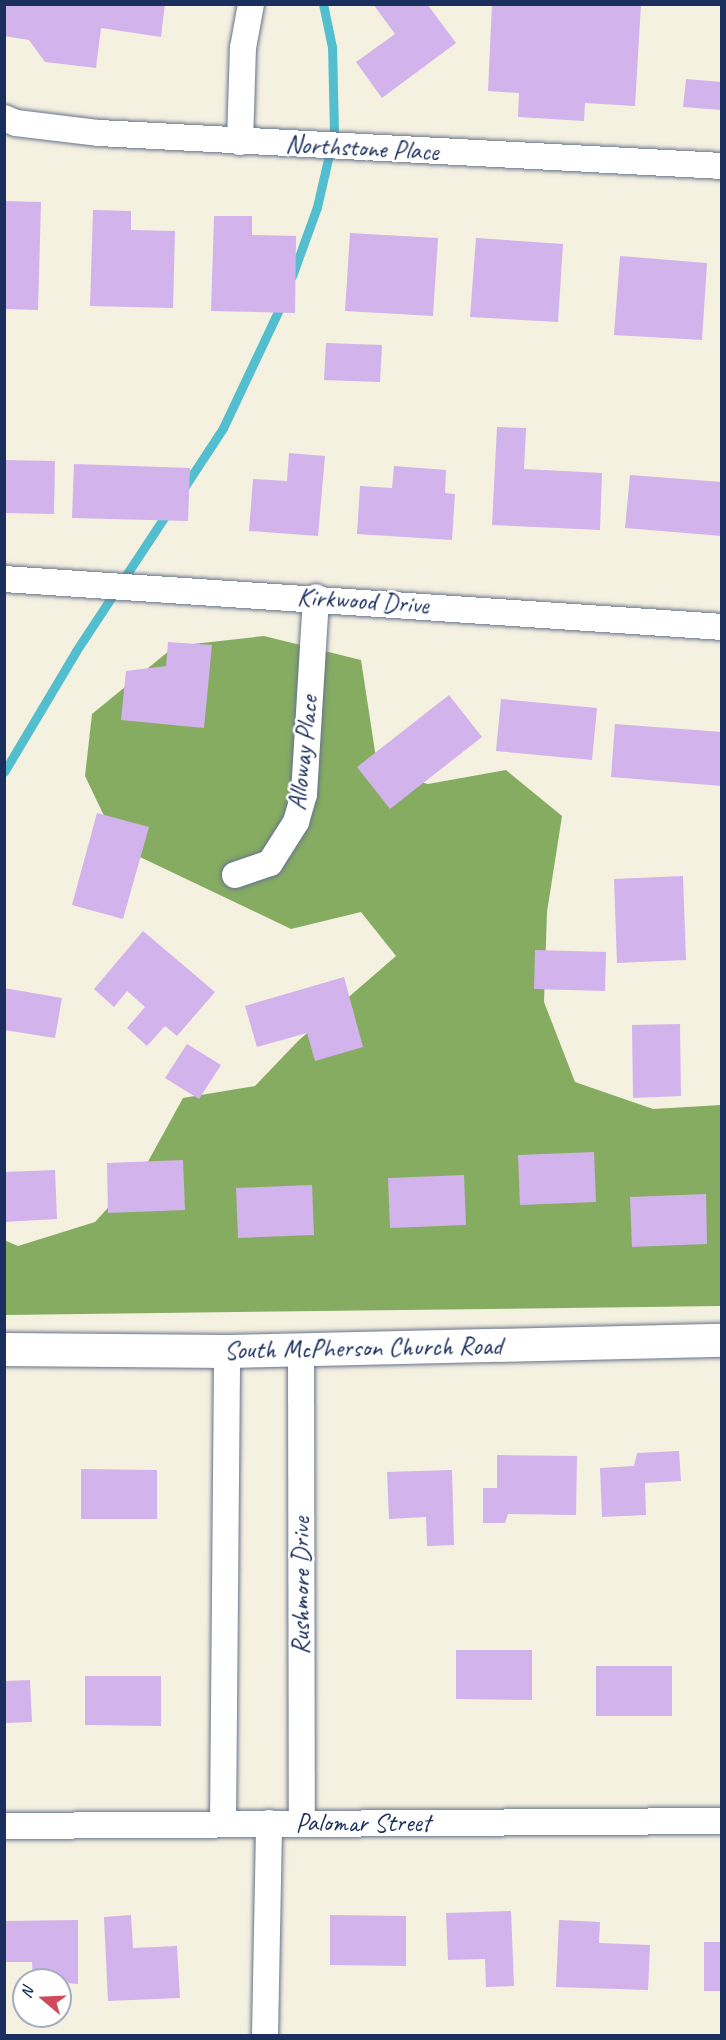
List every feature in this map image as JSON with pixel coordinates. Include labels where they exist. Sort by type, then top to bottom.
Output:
[{"type":"main road","name":"South McPherson Church Road","points":[[4,1350],[227,1351],[722,1340]]},
{"type":"street","points":[[240,142],[243,48],[251,4]]},
{"type":"street","name":"Northstone Place","points":[[4,118],[16,123],[99,133],[722,166]]},
{"type":"street","name":"Kirkwood Drive","points":[[4,579],[316,597],[722,627]]},
{"type":"street","name":"Alloway Place","points":[[235,875],[270,863],[284,845],[299,812],[304,794],[316,597]]},
{"type":"street","name":"Rushmore Drive","points":[[301,1349],[302,1823]]},
{"type":"street","points":[[223,1823],[227,1351]]},
{"type":"street","name":"Palomar Street","points":[[4,1826],[722,1821]]},
{"type":"street","points":[[265,2036],[269,1823]]},
{"type":"green space","points":[[264,636],[361,660],[378,771],[428,784],[506,770],[562,816],[547,912],[544,1002],[575,1082],[653,1109],[721,1105],[721,1306],[5,1315],[4,1240],[18,1246],[95,1222],[145,1167],[183,1098],[255,1086],[298,1041],[396,956],[361,912],[291,929],[119,847],[85,776],[92,714],[175,646]]},
{"type":"building","points":[[4,4],[165,4],[161,37],[101,28],[96,68],[45,62],[29,40],[4,36]]},
{"type":"building","points":[[373,4],[427,4],[456,43],[382,98],[356,62],[395,34]]},
{"type":"building","points":[[492,4],[641,4],[635,106],[585,103],[584,121],[518,117],[519,93],[488,91]]},
{"type":"building","points":[[686,79],[722,82],[722,110],[683,107]]},
{"type":"building","points":[[4,201],[41,202],[38,310],[4,309]]},
{"type":"building","points":[[93,210],[131,211],[131,230],[175,231],[173,308],[90,306]]},
{"type":"building","points":[[214,216],[252,216],[252,235],[296,236],[295,313],[211,311]]},
{"type":"building","points":[[350,233],[438,238],[433,316],[345,311]]},
{"type":"building","points":[[476,238],[563,244],[558,322],[470,317]]},
{"type":"building","points":[[620,256],[707,263],[702,340],[614,335]]},
{"type":"building","points":[[326,343],[382,345],[380,382],[324,380]]},
{"type":"building","points":[[497,427],[526,428],[524,469],[602,473],[600,530],[492,525]]},
{"type":"building","points":[[289,453],[325,456],[318,536],[249,531],[253,479],[287,481]]},
{"type":"building","points":[[4,460],[55,461],[54,514],[4,513]]},
{"type":"building","points":[[74,464],[190,468],[188,521],[72,518]]},
{"type":"building","points":[[394,466],[446,470],[445,493],[455,494],[452,540],[357,534],[360,486],[392,488]]},
{"type":"building","points":[[630,475],[722,482],[722,536],[625,528]]},
{"type":"building","points":[[168,642],[212,645],[204,728],[121,720],[126,671],[166,666]]},
{"type":"building","points":[[449,695],[482,737],[390,809],[357,767]]},
{"type":"building","points":[[501,699],[597,708],[592,760],[496,751]]},
{"type":"building","points":[[615,724],[722,732],[722,786],[611,777]]},
{"type":"building","points":[[97,813],[149,827],[123,919],[72,905]]},
{"type":"building","points":[[683,876],[686,960],[617,963],[614,879]]},
{"type":"building","points":[[143,931],[215,992],[177,1036],[165,1026],[147,1046],[127,1028],[145,1007],[127,991],[114,1007],[94,989]]},
{"type":"building","points":[[535,950],[606,952],[605,991],[534,989]]},
{"type":"building","points":[[344,977],[363,1047],[315,1061],[307,1033],[257,1047],[245,1006]]},
{"type":"building","points":[[4,988],[62,998],[55,1038],[4,1030]]},
{"type":"building","points":[[680,1024],[681,1096],[633,1098],[632,1025]]},
{"type":"building","points":[[187,1044],[221,1065],[199,1099],[165,1078]]},
{"type":"building","points":[[594,1152],[596,1202],[520,1205],[518,1155]]},
{"type":"building","points":[[183,1160],[185,1210],[108,1213],[107,1163]]},
{"type":"building","points":[[55,1170],[57,1219],[4,1222],[4,1172]]},
{"type":"building","points":[[464,1175],[466,1225],[390,1228],[388,1178]]},
{"type":"building","points":[[312,1185],[314,1235],[238,1238],[236,1188]]},
{"type":"building","points":[[706,1194],[707,1244],[632,1247],[630,1197]]},
{"type":"building","points":[[679,1451],[681,1481],[645,1483],[646,1515],[602,1517],[600,1468],[634,1466],[637,1453]]},
{"type":"building","points":[[497,1455],[577,1456],[576,1515],[508,1514],[505,1523],[483,1523],[483,1488],[497,1488]]},
{"type":"building","points":[[81,1469],[157,1470],[157,1519],[81,1519]]},
{"type":"building","points":[[452,1470],[454,1545],[427,1546],[426,1517],[389,1519],[387,1472]]},
{"type":"building","points":[[456,1650],[532,1650],[532,1700],[456,1699]]},
{"type":"building","points":[[596,1666],[672,1666],[672,1716],[596,1716]]},
{"type":"building","points":[[85,1676],[161,1676],[161,1726],[85,1725]]},
{"type":"building","points":[[30,1680],[32,1722],[4,1723],[4,1681]]},
{"type":"building","points":[[511,1911],[514,1986],[486,1987],[485,1959],[448,1960],[446,1913]]},
{"type":"building","points":[[131,1915],[133,1948],[177,1946],[180,1998],[108,2001],[104,1917]]},
{"type":"building","points":[[330,1915],[406,1916],[406,1966],[330,1965]]},
{"type":"building","points":[[78,1920],[78,1984],[72,1983],[72,1968],[32,1968],[32,1962],[4,1962],[4,1921]]},
{"type":"building","points":[[559,1920],[600,1922],[599,1943],[650,1945],[648,1990],[556,1987]]},
{"type":"building","points":[[704,1942],[722,1942],[722,1991],[704,1991]]},
{"type":"waterway","points":[[292,276],[317,207],[334,133],[332,47],[323,4]]},
{"type":"waterway","points":[[183,489],[223,428],[282,303]]},
{"type":"waterway","points":[[4,772],[76,651],[169,510]]}]
